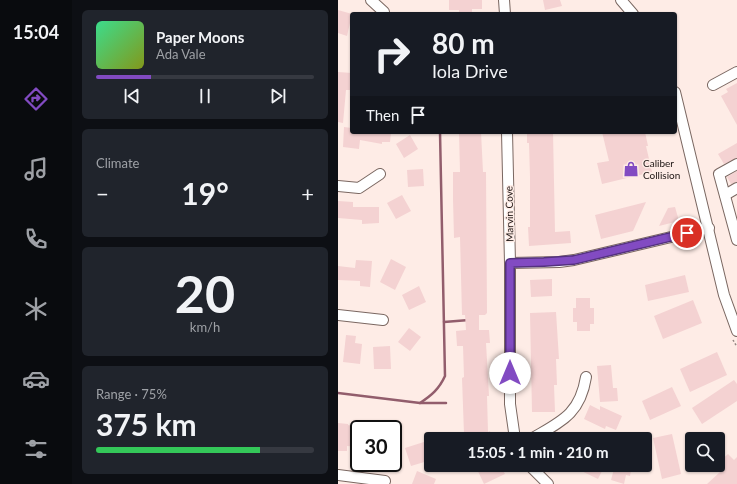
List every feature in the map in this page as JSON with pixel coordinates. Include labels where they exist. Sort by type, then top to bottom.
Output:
[{"type":"street","points":[[371,0],[384,12]]},
{"type":"street","points":[[504,0],[505,12]]},
{"type":"street","points":[[621,0],[631,12]]},
{"type":"street","points":[[713,85],[737,72]]},
{"type":"street","points":[[677,100],[724,295],[737,331]]},
{"type":"street","name":"Marvin Cove","points":[[507,134],[510,263],[510,404],[514,432]]},
{"type":"street","points":[[737,164],[719,174],[725,195],[734,217],[737,240]]},
{"type":"street","points":[[338,186],[359,188],[380,174]]},
{"type":"street","points":[[725,195],[737,188]]},
{"type":"street","points":[[510,263],[574,260],[709,228]]},
{"type":"street","points":[[338,315],[383,320]]},
{"type":"street","points":[[543,432],[562,421],[572,413],[584,389],[586,377]]},
{"type":"street","points":[[536,472],[548,484]]},
{"type":"street","points":[[338,475],[385,481]]},
{"type":"building","points":[[449,0],[482,0],[482,9],[472,9],[472,12],[449,10]]},
{"type":"building","points":[[543,0],[560,0],[562,6],[545,10]]},
{"type":"building","points":[[338,10],[350,13],[350,23],[347,36],[338,33]]},
{"type":"building","points":[[338,72],[350,73],[350,90],[346,90],[343,123],[338,122]]},
{"type":"building","points":[[737,83],[737,125],[721,96],[728,92],[726,89]]},
{"type":"building","points":[[344,127],[350,128],[350,134],[391,134],[390,142],[382,142],[382,144],[360,140],[359,149],[343,147]]},
{"type":"building","points":[[459,134],[481,134],[483,172],[486,172],[487,313],[485,315],[479,315],[479,330],[489,330],[490,343],[486,343],[489,396],[487,396],[488,432],[464,432],[462,378],[464,377],[463,346],[457,346],[456,331],[466,330],[465,315],[462,315],[460,237],[454,238],[453,172],[460,172]]},
{"type":"building","points":[[527,134],[553,134],[555,232],[570,231],[571,243],[529,246],[528,227],[530,227],[530,177],[529,143],[527,143]]},
{"type":"building","points":[[602,134],[645,134],[648,146],[646,146],[652,172],[602,184],[597,163],[609,161]]},
{"type":"building","points":[[410,135],[418,149],[404,158],[396,144]]},
{"type":"building","points":[[737,143],[737,158],[724,164],[718,154]]},
{"type":"building","points":[[423,169],[424,186],[408,187],[407,170]]},
{"type":"building","points":[[737,171],[737,182],[731,184],[727,177]]},
{"type":"building","points":[[402,195],[411,211],[396,219],[387,203]]},
{"type":"building","points":[[338,201],[353,202],[353,207],[379,207],[379,223],[362,224],[362,220],[338,218]]},
{"type":"building","points":[[646,202],[633,231],[601,239],[595,215]]},
{"type":"building","points":[[675,207],[679,221],[659,226],[668,208]]},
{"type":"building","points":[[391,259],[406,267],[395,290],[380,282]]},
{"type":"building","points":[[356,260],[372,261],[370,287],[360,286],[360,281],[338,280],[338,266],[355,268]]},
{"type":"building","points":[[685,275],[689,292],[648,301],[645,285]]},
{"type":"building","points":[[552,279],[552,296],[531,297],[530,280]]},
{"type":"building","points":[[419,286],[426,302],[409,310],[402,295]]},
{"type":"building","points":[[576,298],[590,298],[590,308],[594,308],[594,324],[590,324],[590,331],[577,331],[577,322],[573,322],[573,308],[576,308]]},
{"type":"building","points":[[693,300],[702,323],[663,339],[654,316]]},
{"type":"building","points":[[556,312],[559,359],[556,359],[557,385],[554,385],[555,412],[532,412],[530,313]]},
{"type":"building","points":[[409,328],[421,337],[410,351],[398,342]]},
{"type":"building","points":[[346,335],[356,336],[355,343],[362,344],[360,364],[343,362]]},
{"type":"building","points":[[390,346],[391,369],[374,369],[373,347]]},
{"type":"building","points":[[717,352],[727,375],[690,392],[680,369]]},
{"type":"building","points":[[611,365],[613,388],[617,388],[618,401],[600,402],[597,366]]},
{"type":"building","points":[[734,380],[737,384],[737,401],[702,424],[692,408]]},
{"type":"building","points":[[672,387],[681,406],[650,420],[642,401]]},
{"type":"building","points":[[590,405],[600,410],[600,406],[622,416],[616,430],[606,426],[605,429],[584,419]]},
{"type":"building","points":[[338,423],[348,424],[350,425],[350,446],[347,446],[347,451],[338,451]]},
{"type":"building","points":[[672,434],[681,474],[662,479],[653,438]]},
{"type":"building","points":[[424,442],[424,462],[411,466],[405,448]]},
{"type":"building","points":[[728,454],[734,460],[737,457],[737,484],[707,484],[720,472],[725,472],[725,457]]},
{"type":"building","points":[[417,471],[436,479],[434,484],[412,484]]},
{"type":"building","points":[[478,472],[504,472],[505,474],[484,484]]},
{"type":"building","points":[[584,472],[602,472],[598,479]]},
{"type":"building","points":[[613,472],[631,472],[630,476],[626,475],[624,484],[611,480]]},
{"type":"waterway","points":[[420,403],[435,391],[445,376],[440,134]]},
{"type":"waterway","points":[[444,322],[469,320]]},
{"type":"waterway","points":[[338,393],[420,403],[446,403]]},
{"type":"place","name":"Caliber Collision","points":[[631,169]]},
{"type":"route","points":[[510,373],[510,263],[559,262],[574,260],[687,233]]}]
